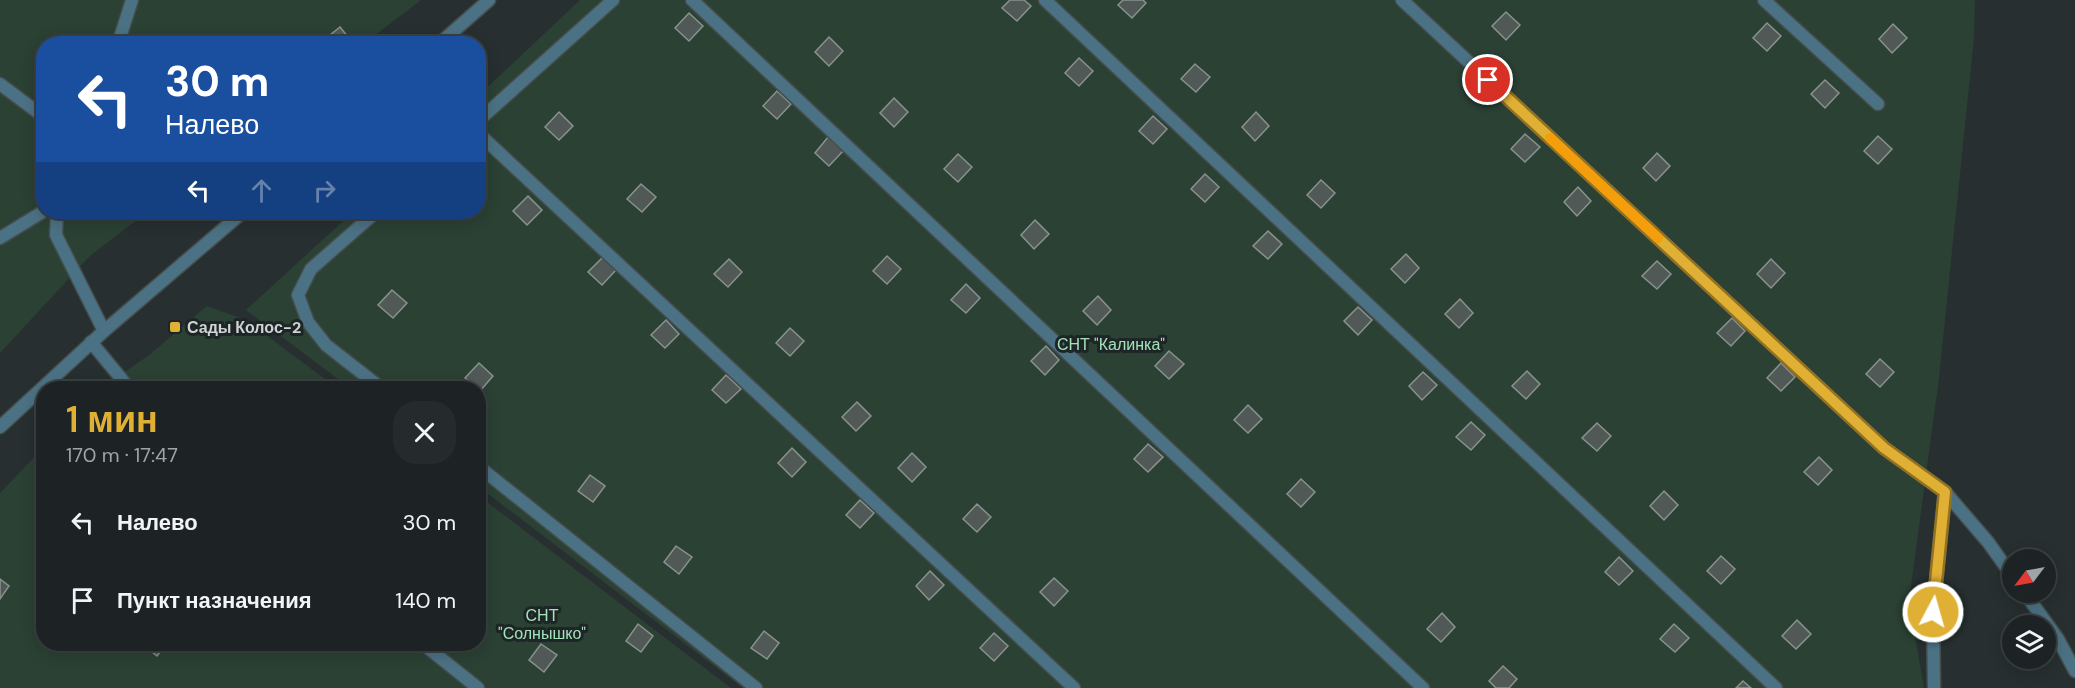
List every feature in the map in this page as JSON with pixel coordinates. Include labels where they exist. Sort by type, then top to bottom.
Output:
[{"type":"street","points":[[121,36],[132,0]]},
{"type":"street","points":[[448,36],[489,0]]},
{"type":"street","points":[[486,114],[613,0]]},
{"type":"street","points":[[692,0],[1423,688]]},
{"type":"street","points":[[1045,0],[1776,688]]},
{"type":"street","points":[[1402,0],[1884,448],[1945,492],[2002,562]]},
{"type":"street","points":[[1764,0],[1878,104]]},
{"type":"street","points":[[0,84],[36,111]]},
{"type":"street","points":[[486,140],[1074,688]]},
{"type":"street","points":[[0,238],[36,216]]},
{"type":"street","points":[[57,219],[56,234],[104,331]]},
{"type":"street","points":[[50,381],[104,331],[235,219]]},
{"type":"street","points":[[368,219],[311,269],[298,295],[308,322],[326,345],[372,381]]},
{"type":"street","points":[[92,342],[123,381]]},
{"type":"street","points":[[0,427],[36,394]]},
{"type":"street","points":[[486,472],[756,688]]},
{"type":"street","points":[[1934,688],[1933,612],[1945,492]]},
{"type":"street","points":[[2032,603],[2058,639],[2075,670]]},
{"type":"street","points":[[432,651],[478,688]]},
{"type":"green space","points":[[0,0],[421,0],[374,36],[36,36],[36,219],[138,219],[90,256],[0,353]]},
{"type":"green space","name":"СНТ \"Калинка\"","points":[[580,0],[1975,0],[1974,38],[1939,378],[1909,601],[1924,688],[743,688],[486,492],[486,381],[341,381],[246,310],[345,219],[486,219],[486,88]]},
{"type":"green space","points":[[207,306],[246,320],[328,381],[112,381],[149,355]]},
{"type":"green space","name":"СНТ \"Солнышко\"","points":[[36,455],[36,651],[486,651],[486,501],[731,688],[0,688],[0,493]]},
{"type":"building","points":[[1010,0],[1024,0],[1031,6],[1017,21],[1002,8]]},
{"type":"building","points":[[1123,0],[1143,0],[1146,3],[1132,18],[1118,5]]},
{"type":"building","points":[[1506,12],[1520,25],[1506,40],[1492,26]]},
{"type":"building","points":[[689,13],[703,26],[689,41],[675,28]]},
{"type":"building","points":[[1767,23],[1781,36],[1767,51],[1753,38]]},
{"type":"building","points":[[1893,24],[1907,38],[1892,53],[1879,39]]},
{"type":"building","points":[[340,27],[347,36],[329,36]]},
{"type":"building","points":[[829,37],[843,51],[829,66],[815,52]]},
{"type":"building","points":[[1079,58],[1093,71],[1079,86],[1065,73]]},
{"type":"building","points":[[1195,64],[1210,77],[1196,92],[1181,79]]},
{"type":"building","points":[[1825,80],[1839,93],[1825,108],[1811,94]]},
{"type":"building","points":[[777,91],[791,104],[777,119],[763,106]]},
{"type":"building","points":[[894,98],[908,112],[894,127],[880,113]]},
{"type":"building","points":[[559,112],[573,126],[559,140],[545,127]]},
{"type":"building","points":[[1256,112],[1269,126],[1255,141],[1242,127]]},
{"type":"building","points":[[1153,116],[1167,129],[1153,144],[1139,131]]},
{"type":"building","points":[[1525,134],[1540,147],[1525,162],[1511,149]]},
{"type":"building","points":[[1878,136],[1892,149],[1878,164],[1864,151]]},
{"type":"building","points":[[828,137],[843,151],[829,166],[815,153]]},
{"type":"building","points":[[1657,153],[1670,166],[1656,181],[1643,168]]},
{"type":"building","points":[[958,154],[972,167],[958,182],[944,169]]},
{"type":"building","points":[[1205,174],[1219,187],[1205,202],[1191,189]]},
{"type":"building","points":[[1321,180],[1335,193],[1321,208],[1307,195]]},
{"type":"building","points":[[641,184],[656,197],[642,212],[627,199]]},
{"type":"building","points":[[1578,187],[1591,201],[1577,216],[1564,202]]},
{"type":"building","points":[[528,196],[542,210],[527,225],[513,211]]},
{"type":"building","points":[[1035,220],[1049,234],[1034,249],[1021,235]]},
{"type":"building","points":[[1268,231],[1282,244],[1268,259],[1253,246]]},
{"type":"building","points":[[1406,254],[1419,268],[1405,283],[1391,269]]},
{"type":"building","points":[[887,256],[901,269],[887,284],[873,271]]},
{"type":"building","points":[[603,257],[616,270],[602,285],[588,272]]},
{"type":"building","points":[[729,259],[742,272],[728,287],[714,274]]},
{"type":"building","points":[[1771,259],[1785,273],[1771,288],[1757,274]]},
{"type":"building","points":[[1657,261],[1671,274],[1657,289],[1642,276]]},
{"type":"building","points":[[966,284],[980,298],[966,313],[951,300]]},
{"type":"building","points":[[392,290],[407,303],[393,318],[378,305]]},
{"type":"building","points":[[1098,296],[1111,310],[1097,325],[1083,311]]},
{"type":"building","points":[[1460,299],[1473,313],[1459,328],[1445,314]]},
{"type":"building","points":[[1358,307],[1372,320],[1358,335],[1344,321]]},
{"type":"building","points":[[1732,318],[1745,331],[1731,346],[1717,333]]},
{"type":"building","points":[[666,320],[679,334],[665,348],[651,335]]},
{"type":"building","points":[[790,328],[804,341],[790,356],[776,343]]},
{"type":"building","points":[[1046,346],[1059,360],[1045,375],[1031,361]]},
{"type":"building","points":[[1169,351],[1184,364],[1169,379],[1155,366]]},
{"type":"building","points":[[1880,359],[1894,372],[1880,387],[1866,374]]},
{"type":"building","points":[[479,363],[493,376],[486,384],[486,381],[469,381],[465,378]]},
{"type":"building","points":[[1781,363],[1795,377],[1781,391],[1767,378]]},
{"type":"building","points":[[1527,371],[1540,384],[1526,399],[1512,386]]},
{"type":"building","points":[[1423,372],[1437,385],[1422,400],[1409,386]]},
{"type":"building","points":[[726,375],[741,389],[726,403],[712,390]]},
{"type":"building","points":[[857,402],[871,416],[856,431],[842,417]]},
{"type":"building","points":[[1248,405],[1262,419],[1248,433],[1234,420]]},
{"type":"building","points":[[1471,422],[1485,435],[1471,450],[1456,437]]},
{"type":"building","points":[[1597,423],[1611,436],[1597,451],[1582,438]]},
{"type":"building","points":[[1148,444],[1163,457],[1148,472],[1134,459]]},
{"type":"building","points":[[792,448],[806,462],[792,477],[778,463]]},
{"type":"building","points":[[912,453],[926,467],[912,482],[898,468]]},
{"type":"building","points":[[1819,457],[1832,470],[1818,485],[1804,472]]},
{"type":"building","points":[[590,475],[605,486],[593,502],[578,491]]},
{"type":"building","points":[[1301,479],[1315,492],[1301,507],[1287,494]]},
{"type":"building","points":[[1664,491],[1678,505],[1664,520],[1650,506]]},
{"type":"building","points":[[860,500],[874,513],[860,528],[846,515]]},
{"type":"building","points":[[977,504],[991,517],[977,532],[963,519]]},
{"type":"building","points":[[676,546],[692,557],[679,574],[664,562]]},
{"type":"building","points":[[1721,556],[1735,569],[1721,584],[1707,571]]},
{"type":"building","points":[[1619,557],[1633,571],[1619,585],[1605,572]]},
{"type":"building","points":[[930,571],[944,585],[929,600],[916,586]]},
{"type":"building","points":[[1054,578],[1068,591],[1054,606],[1040,592]]},
{"type":"building","points":[[0,579],[9,586],[0,599]]},
{"type":"building","points":[[1442,613],[1455,627],[1441,642],[1427,629]]},
{"type":"building","points":[[1797,620],[1811,634],[1796,649],[1782,636]]},
{"type":"building","points":[[638,624],[653,636],[641,652],[626,641]]},
{"type":"building","points":[[1674,624],[1689,638],[1675,652],[1660,639]]},
{"type":"building","points":[[764,631],[779,643],[767,659],[751,648]]},
{"type":"building","points":[[994,633],[1008,646],[994,661],[980,648]]},
{"type":"building","points":[[541,644],[557,655],[544,672],[529,660]]},
{"type":"building","points":[[151,651],[161,651],[157,656]]},
{"type":"building","points":[[1503,666],[1517,679],[1509,688],[1496,688],[1489,681]]},
{"type":"building","points":[[1743,681],[1751,688],[1736,688]]},
{"type":"slow traffic","points":[[1550,138],[1658,238]]},
{"type":"place","name":"Сады Колос-2","points":[[175,327]]},
{"type":"route","points":[[1488,80],[1884,448],[1945,492],[1933,612]]}]
